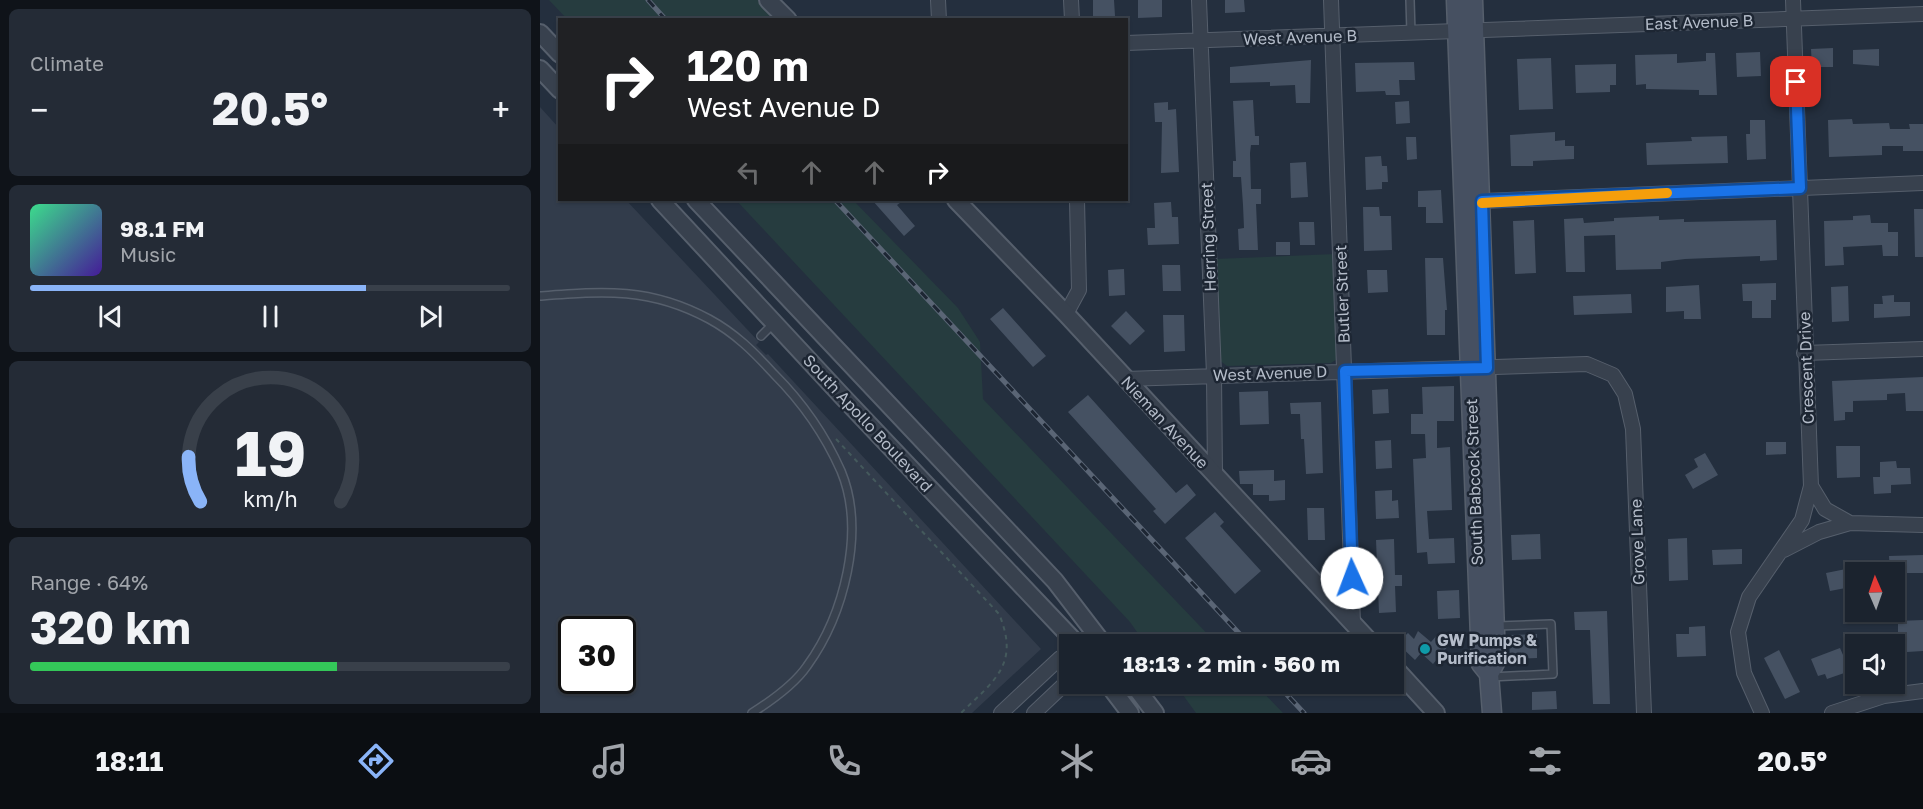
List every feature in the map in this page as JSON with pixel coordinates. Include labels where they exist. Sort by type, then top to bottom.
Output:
[{"type":"main road","name":"South Babcock Street","points":[[1456,0],[1466,31],[1482,201],[1478,368],[1495,626],[1496,661],[1490,675],[1492,713]]},
{"type":"main road","name":"South Babcock Street","points":[[1473,0],[1466,31],[1478,368],[1481,664],[1490,675]]},
{"type":"street","points":[[768,0],[784,11]]},
{"type":"street","points":[[938,0],[939,18]]},
{"type":"street","points":[[1071,0],[1072,18]]},
{"type":"street","name":"Herring Street","points":[[1199,0],[1214,375],[1215,475]]},
{"type":"street","name":"Butler Street","points":[[1331,0],[1353,623]]},
{"type":"street","name":"Crescent Drive","points":[[1762,713],[1744,673],[1738,632],[1749,597],[1802,520],[1811,486],[1804,353],[1793,0]]},
{"type":"street","name":"East Avenue B","points":[[1466,31],[1923,14]]},
{"type":"street","name":"West Avenue B","points":[[1128,43],[1466,31]]},
{"type":"street","points":[[540,33],[558,52]]},
{"type":"street","points":[[540,69],[556,86]]},
{"type":"street","points":[[1482,201],[1923,183]]},
{"type":"street","name":"South Apollo Boulevard","points":[[661,201],[1068,634]]},
{"type":"street","name":"South Apollo Boulevard","points":[[697,201],[1054,581],[1091,634]]},
{"type":"street","name":"Nieman Avenue","points":[[957,201],[1066,314],[1363,634]]},
{"type":"street","points":[[1066,314],[1079,290],[1077,201]]},
{"type":"street","points":[[1804,353],[1923,349]]},
{"type":"street","name":"West Avenue D","points":[[1125,379],[1587,364],[1613,375]]},
{"type":"street","name":"Grove Lane","points":[[1613,375],[1625,394],[1633,429],[1644,713]]},
{"type":"street","points":[[1811,486],[1825,509],[1850,523]]},
{"type":"street","points":[[1782,551],[1818,532],[1850,523],[1923,525]]},
{"type":"street","points":[[1001,713],[1059,659]]},
{"type":"street","points":[[1404,678],[1436,713]]},
{"type":"street","points":[[1034,713],[1059,689]]},
{"type":"street","points":[[1832,713],[1884,696],[1923,690]]},
{"type":"street","points":[[1116,694],[1130,713]]},
{"type":"street","points":[[1141,694],[1155,713]]},
{"type":"lane","points":[[1410,0],[1411,33]]},
{"type":"lane","points":[[540,297],[609,291],[638,294],[707,318],[741,338],[801,402],[842,473],[849,508],[852,544],[845,587],[828,630],[807,667],[776,696],[752,713]]},
{"type":"lane","points":[[761,336],[774,323]]},
{"type":"lane","points":[[1490,675],[1553,674],[1551,624],[1495,626]]},
{"type":"path","points":[[833,436],[999,614],[1008,634],[1007,656],[1001,674],[961,713]]},
{"type":"shaded area","points":[[540,107],[558,127],[558,201],[627,201],[759,342],[756,345],[766,355],[768,354],[1041,649],[972,713],[540,713]]},
{"type":"green space","points":[[549,0],[759,0],[775,18],[566,18]]},
{"type":"green space","points":[[737,201],[854,201],[958,308],[980,342],[983,399],[1207,634],[1138,634],[1130,622]]},
{"type":"green space","points":[[1335,254],[1339,358],[1331,363],[1227,366],[1219,360],[1215,259]]},
{"type":"green space","points":[[1182,694],[1265,694],[1283,713],[1196,713]]},
{"type":"building","points":[[1093,0],[1114,0],[1115,16],[1093,17]]},
{"type":"building","points":[[1138,0],[1162,0],[1162,17],[1138,18]]},
{"type":"building","points":[[1225,0],[1244,0],[1245,12],[1225,13]]},
{"type":"building","points":[[1833,48],[1833,67],[1812,67],[1811,49]]},
{"type":"building","points":[[1879,49],[1879,66],[1853,64],[1853,50]]},
{"type":"building","points":[[1760,52],[1761,76],[1737,77],[1736,53]]},
{"type":"building","points":[[1706,53],[1715,53],[1717,95],[1699,95],[1699,90],[1646,89],[1646,84],[1636,85],[1635,55],[1677,54],[1677,63],[1706,61]]},
{"type":"building","points":[[1551,58],[1553,109],[1519,110],[1517,59]]},
{"type":"building","points":[[1311,60],[1310,103],[1296,103],[1295,85],[1270,86],[1270,82],[1230,83],[1230,67]]},
{"type":"building","points":[[1414,62],[1415,80],[1399,80],[1400,95],[1386,95],[1385,91],[1356,92],[1355,63]]},
{"type":"building","points":[[1616,64],[1616,85],[1610,85],[1610,92],[1576,93],[1575,65]]},
{"type":"building","points":[[1253,100],[1255,136],[1259,136],[1259,145],[1251,145],[1251,189],[1261,189],[1261,204],[1256,204],[1258,250],[1239,250],[1238,229],[1244,228],[1241,177],[1233,177],[1233,161],[1236,161],[1233,101]]},
{"type":"building","points":[[1409,101],[1410,123],[1396,124],[1395,102]]},
{"type":"building","points":[[1168,102],[1168,110],[1176,109],[1179,172],[1161,173],[1162,122],[1155,122],[1154,103]]},
{"type":"building","points":[[1852,119],[1853,124],[1889,123],[1890,129],[1910,129],[1909,124],[1923,124],[1923,151],[1903,151],[1903,146],[1882,146],[1882,155],[1829,157],[1828,120]]},
{"type":"building","points":[[1750,120],[1765,120],[1766,159],[1747,160],[1746,134],[1750,134]]},
{"type":"building","points":[[1555,132],[1555,141],[1565,140],[1565,146],[1574,146],[1574,159],[1533,161],[1533,166],[1511,166],[1510,135]]},
{"type":"building","points":[[1727,136],[1728,163],[1647,165],[1646,143],[1692,141],[1691,137]]},
{"type":"building","points":[[1406,137],[1416,137],[1417,159],[1407,160]]},
{"type":"building","points":[[1381,156],[1382,166],[1387,166],[1388,182],[1382,182],[1382,189],[1366,190],[1365,157]]},
{"type":"building","points":[[1306,162],[1308,197],[1291,198],[1290,163]]},
{"type":"building","points":[[1441,190],[1443,223],[1426,223],[1426,207],[1418,207],[1418,191]]},
{"type":"building","points":[[873,201],[903,201],[897,205],[915,226],[904,236]]},
{"type":"building","points":[[1171,202],[1172,217],[1178,217],[1179,244],[1148,245],[1147,228],[1155,228],[1154,203]]},
{"type":"building","points":[[1363,207],[1379,207],[1380,216],[1391,216],[1392,250],[1364,251]]},
{"type":"building","points":[[1914,209],[1923,209],[1923,257],[1915,257]]},
{"type":"building","points":[[1870,215],[1871,223],[1888,223],[1888,232],[1898,232],[1898,256],[1883,256],[1882,245],[1843,247],[1844,265],[1825,266],[1824,221],[1853,220],[1853,216]]},
{"type":"building","points":[[1659,216],[1659,220],[1684,219],[1684,222],[1776,220],[1777,260],[1760,261],[1760,256],[1685,259],[1661,262],[1661,269],[1616,270],[1615,235],[1584,236],[1585,272],[1566,272],[1564,219],[1583,218],[1584,223],[1614,221],[1614,218]]},
{"type":"building","points":[[1534,220],[1536,273],[1515,274],[1513,221]]},
{"type":"building","points":[[1299,222],[1314,222],[1315,245],[1300,245]]},
{"type":"building","points":[[1276,242],[1290,242],[1290,255],[1276,255]]},
{"type":"building","points":[[1425,258],[1443,258],[1447,310],[1445,310],[1445,335],[1427,335]]},
{"type":"building","points":[[1162,265],[1180,265],[1181,291],[1163,291]]},
{"type":"building","points":[[1124,269],[1125,295],[1109,296],[1108,270]]},
{"type":"building","points":[[1367,270],[1387,270],[1388,292],[1368,293]]},
{"type":"building","points":[[1776,283],[1776,300],[1771,300],[1771,318],[1752,318],[1752,301],[1743,301],[1742,284]]},
{"type":"building","points":[[1699,285],[1701,319],[1684,319],[1684,311],[1666,312],[1666,287]]},
{"type":"building","points":[[1848,286],[1849,321],[1832,322],[1831,287]]},
{"type":"building","points":[[1631,294],[1632,313],[1574,315],[1573,296]]},
{"type":"building","points":[[1894,295],[1894,302],[1910,302],[1910,316],[1874,318],[1874,304],[1883,304],[1882,296]]},
{"type":"building","points":[[1003,308],[1046,356],[1033,367],[990,319]]},
{"type":"building","points":[[1126,311],[1145,331],[1130,345],[1111,326]]},
{"type":"building","points":[[1163,315],[1184,315],[1185,351],[1164,352]]},
{"type":"building","points":[[1923,377],[1923,411],[1906,411],[1905,393],[1887,394],[1887,400],[1853,401],[1853,412],[1845,412],[1845,420],[1834,421],[1832,381]]},
{"type":"building","points":[[1454,386],[1454,421],[1437,421],[1437,448],[1450,447],[1452,510],[1427,511],[1429,539],[1454,538],[1455,563],[1428,564],[1427,552],[1417,553],[1413,459],[1426,458],[1425,434],[1411,434],[1411,414],[1423,414],[1422,387]]},
{"type":"building","points":[[1388,389],[1389,413],[1373,414],[1372,390]]},
{"type":"building","points":[[1268,391],[1269,424],[1240,425],[1239,392]]},
{"type":"building","points":[[1088,395],[1176,493],[1187,484],[1196,495],[1165,524],[1153,511],[1156,509],[1068,412]]},
{"type":"building","points":[[1321,402],[1323,473],[1306,474],[1300,414],[1291,414],[1290,403]]},
{"type":"building","points":[[1391,440],[1392,468],[1376,469],[1375,441]]},
{"type":"building","points":[[1766,442],[1786,442],[1786,454],[1766,455]]},
{"type":"building","points":[[1836,446],[1860,446],[1860,477],[1837,478]]},
{"type":"building","points":[[1705,453],[1718,475],[1693,489],[1685,475],[1698,467],[1694,459]]},
{"type":"building","points":[[1896,461],[1897,468],[1910,468],[1911,484],[1891,485],[1891,493],[1874,494],[1873,477],[1880,477],[1880,462]]},
{"type":"building","points":[[1274,470],[1274,481],[1285,480],[1285,500],[1269,501],[1269,495],[1253,495],[1253,484],[1240,484],[1239,471]]},
{"type":"building","points":[[1392,490],[1392,501],[1398,500],[1399,518],[1376,519],[1375,491]]},
{"type":"building","points":[[1307,508],[1324,508],[1325,540],[1308,540]]},
{"type":"building","points":[[1215,512],[1224,522],[1220,526],[1261,571],[1235,594],[1185,538]]},
{"type":"building","points":[[1540,534],[1541,559],[1512,560],[1511,535]]},
{"type":"building","points":[[1687,538],[1688,580],[1669,581],[1668,539]]},
{"type":"building","points":[[1394,539],[1395,575],[1402,575],[1402,586],[1395,586],[1396,612],[1379,613],[1376,540]]},
{"type":"building","points":[[1742,549],[1742,564],[1713,565],[1712,550]]},
{"type":"building","points":[[1923,555],[1923,573],[1905,573],[1905,562],[1889,562],[1889,556]]},
{"type":"building","points":[[1845,569],[1845,588],[1830,591],[1826,573]]},
{"type":"building","points":[[1459,590],[1460,618],[1438,619],[1437,591]]},
{"type":"building","points":[[1607,611],[1610,704],[1593,704],[1590,630],[1575,630],[1574,612]]},
{"type":"building","points":[[1923,620],[1923,651],[1907,652],[1907,635],[1898,634],[1898,622]]},
{"type":"building","points":[[1705,626],[1706,656],[1677,657],[1676,634],[1689,634],[1689,627]]},
{"type":"building","name":"GW Pumps & Purification","points":[[1418,631],[1431,642],[1437,635],[1449,645],[1433,664],[1421,653],[1415,660],[1404,650],[1404,637],[1408,633],[1414,639]]},
{"type":"building","points":[[1537,634],[1537,658],[1510,659],[1509,635]]},
{"type":"building","points":[[1840,648],[1845,660],[1845,673],[1827,679],[1825,674],[1818,676],[1811,659]]},
{"type":"building","points":[[1779,650],[1800,692],[1785,699],[1764,658]]},
{"type":"building","points":[[1556,691],[1557,709],[1532,710],[1532,692]]},
{"type":"railway","points":[[648,0],[664,18]]},
{"type":"railway","points":[[836,201],[1240,634]]},
{"type":"railway","points":[[1286,694],[1304,713]]},
{"type":"slow traffic","points":[[1482,203],[1482,201],[1667,193]]},
{"type":"place","name":"GW Pumps & Purification","points":[[1425,649]]},
{"type":"route","points":[[1352,578],[1345,371],[1487,368],[1482,201],[1800,188],[1796,82]]}]
